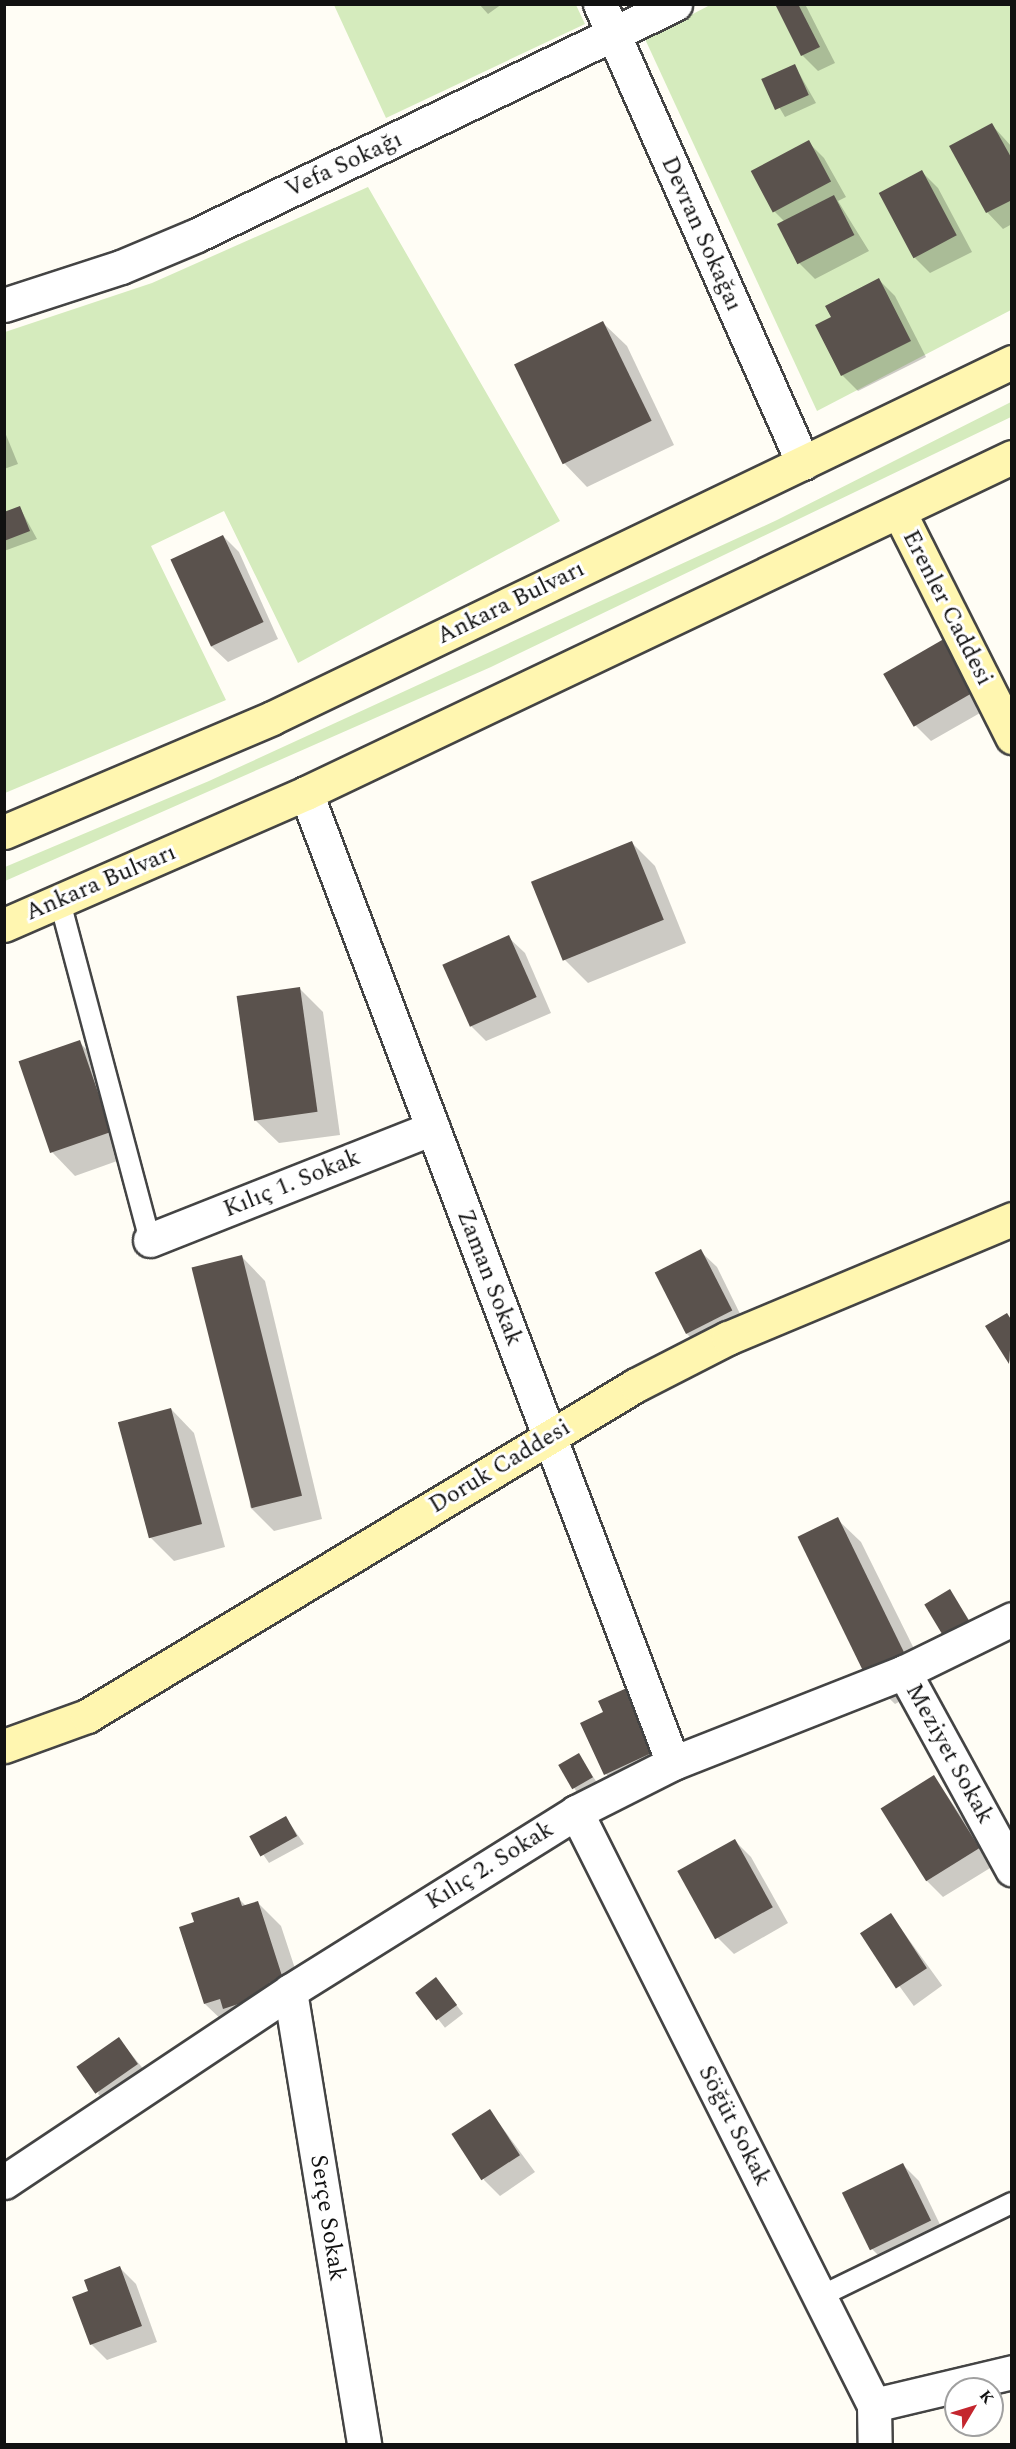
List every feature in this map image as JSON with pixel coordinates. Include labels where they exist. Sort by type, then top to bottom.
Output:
[{"type":"main road","name":"Ankara Bulvarı","points":[[4,832],[272,718],[1011,362]]},
{"type":"main road","name":"Ankara Bulvarı","points":[[4,925],[306,793],[1011,457]]},
{"type":"main road","name":"Erenler Caddesi","points":[[899,512],[1011,737]]},
{"type":"main road","name":"Doruk Caddesi","points":[[4,1746],[87,1716],[549,1437],[728,1338],[1011,1219]]},
{"type":"street","name":"Devran Sokağaı","points":[[600,4],[613,38],[803,464]]},
{"type":"street","name":"Vefa Sokağı","points":[[4,305],[121,267],[196,235],[613,38],[675,4]]},
{"type":"street","name":"Zaman Sokak","points":[[306,793],[673,1763]]},
{"type":"street","name":"Kılıç 1. Sokak","points":[[150,1240],[433,1128]]},
{"type":"street","name":"Kılıç 2. Sokak","points":[[4,2182],[290,1991],[576,1812],[673,1763],[904,1672],[1011,1619]]},
{"type":"street","name":"Meziyet Sokak","points":[[904,1672],[1011,1869]]},
{"type":"street","name":"Söğüt Sokak","points":[[576,1812],[874,2406],[875,2445]]},
{"type":"street","name":"Serçe Sokak","points":[[290,1991],[364,2445]]},
{"type":"street","points":[[874,2406],[1011,2372]]},
{"type":"lane","points":[[60,902],[150,1240]]},
{"type":"lane","points":[[819,2297],[1011,2203]]},
{"type":"green space","points":[[334,5],[576,5],[585,24],[386,118]]},
{"type":"green space","points":[[710,5],[1011,5],[1011,310],[817,411],[645,39]]},
{"type":"green space","points":[[368,187],[560,521],[298,663],[224,511],[151,546],[226,700],[5,793],[5,332],[152,283]]},
{"type":"green space","points":[[1011,402],[1011,417],[491,667],[5,881],[5,867],[209,781],[777,520]]},
{"type":"building","points":[[775,4],[798,4],[820,47],[801,56]]},
{"type":"building","points":[[795,64],[809,95],[775,110],[761,79]]},
{"type":"building","points":[[992,123],[1012,159],[1012,200],[986,213],[949,146]]},
{"type":"building","points":[[809,140],[831,181],[773,212],[751,171]]},
{"type":"building","points":[[922,170],[957,235],[913,258],[879,193]]},
{"type":"building","points":[[834,195],[854,235],[797,264],[777,224]]},
{"type":"building","points":[[879,278],[911,341],[841,376],[815,325],[831,317],[825,306]]},
{"type":"building","points":[[603,321],[652,421],[563,464],[514,364]]},
{"type":"building","points":[[20,506],[30,531],[4,541],[4,512]]},
{"type":"building","points":[[223,535],[264,622],[211,647],[170,560]]},
{"type":"building","points":[[949,636],[979,689],[914,727],[883,674]]},
{"type":"building","points":[[632,841],[664,920],[563,961],[531,882]]},
{"type":"building","points":[[509,935],[537,997],[470,1027],[442,965]]},
{"type":"building","points":[[300,987],[318,1112],[254,1121],[237,996]]},
{"type":"building","points":[[80,1040],[112,1132],[50,1153],[19,1061]]},
{"type":"building","points":[[701,1249],[732,1310],[686,1334],[655,1273]]},
{"type":"building","points":[[242,1255],[302,1496],[252,1508],[192,1268]]},
{"type":"building","points":[[1007,1313],[1012,1321],[1009,1364],[985,1326]]},
{"type":"building","points":[[171,1408],[202,1524],[149,1538],[118,1422]]},
{"type":"building","points":[[838,1517],[909,1663],[869,1682],[798,1537]]},
{"type":"building","points":[[950,1589],[971,1624],[945,1640],[924,1604]]},
{"type":"building","points":[[629,1687],[658,1750],[604,1775],[580,1723],[603,1712],[598,1701]]},
{"type":"building","points":[[579,1753],[593,1777],[572,1789],[558,1765]]},
{"type":"building","points":[[934,1775],[980,1848],[926,1881],[881,1808]]},
{"type":"building","points":[[286,1816],[297,1836],[260,1856],[249,1836]]},
{"type":"building","points":[[735,1839],[773,1907],[715,1939],[677,1871]]},
{"type":"building","points":[[239,1897],[242,1906],[258,1901],[283,1979],[269,1983],[272,1993],[223,2009],[220,1999],[204,2004],[179,1927],[194,1922],[191,1913]]},
{"type":"building","points":[[891,1913],[927,1968],[896,1989],[860,1933]]},
{"type":"building","points":[[436,1977],[457,2005],[436,2021],[415,1993]]},
{"type":"building","points":[[119,2037],[138,2064],[95,2094],[76,2067]]},
{"type":"building","points":[[490,2109],[520,2155],[481,2180],[451,2134]]},
{"type":"building","points":[[903,2163],[931,2221],[870,2250],[842,2193]]},
{"type":"building","points":[[120,2266],[142,2326],[90,2345],[72,2297],[88,2291],[84,2280]]}]
